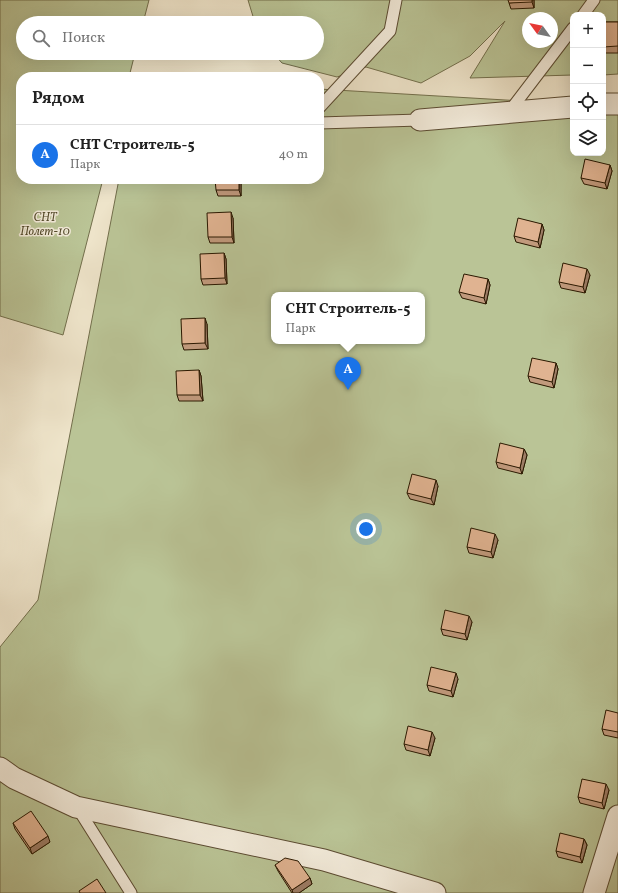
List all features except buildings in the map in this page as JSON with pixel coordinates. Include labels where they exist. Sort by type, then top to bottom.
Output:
[{"type":"street","points":[[606,104],[618,104]]},
{"type":"street","points":[[420,120],[570,107]]},
{"type":"street","points":[[0,768],[14,778],[76,807],[324,860],[411,889],[435,893]]},
{"type":"street","points":[[594,893],[618,816]]},
{"type":"lane","points":[[324,103],[390,31],[396,0]]},
{"type":"lane","points":[[585,12],[594,0]]},
{"type":"lane","points":[[509,112],[570,32]]},
{"type":"lane","points":[[324,123],[420,120]]},
{"type":"lane","points":[[76,807],[131,893]]},
{"type":"green space","name":"СНТ Полет-10","points":[[0,0],[149,0],[145,16],[16,16],[16,60],[133,60],[130,72],[16,72],[16,184],[102,184],[63,335],[0,316]]},
{"type":"green space","points":[[248,0],[618,0],[618,74],[606,75],[606,12],[570,12],[570,75],[470,78],[505,21],[470,56],[421,83],[366,67],[337,77],[324,74],[324,72],[317,72],[282,63],[279,60],[324,60],[324,16],[253,16]]},
{"type":"green space","points":[[324,89],[570,104],[570,156],[606,156],[606,106],[618,107],[618,893],[0,893],[0,647],[38,600],[118,184],[324,184]]},
{"type":"place","name":"СНТ Строитель-5","points":[[348,390]]}]
